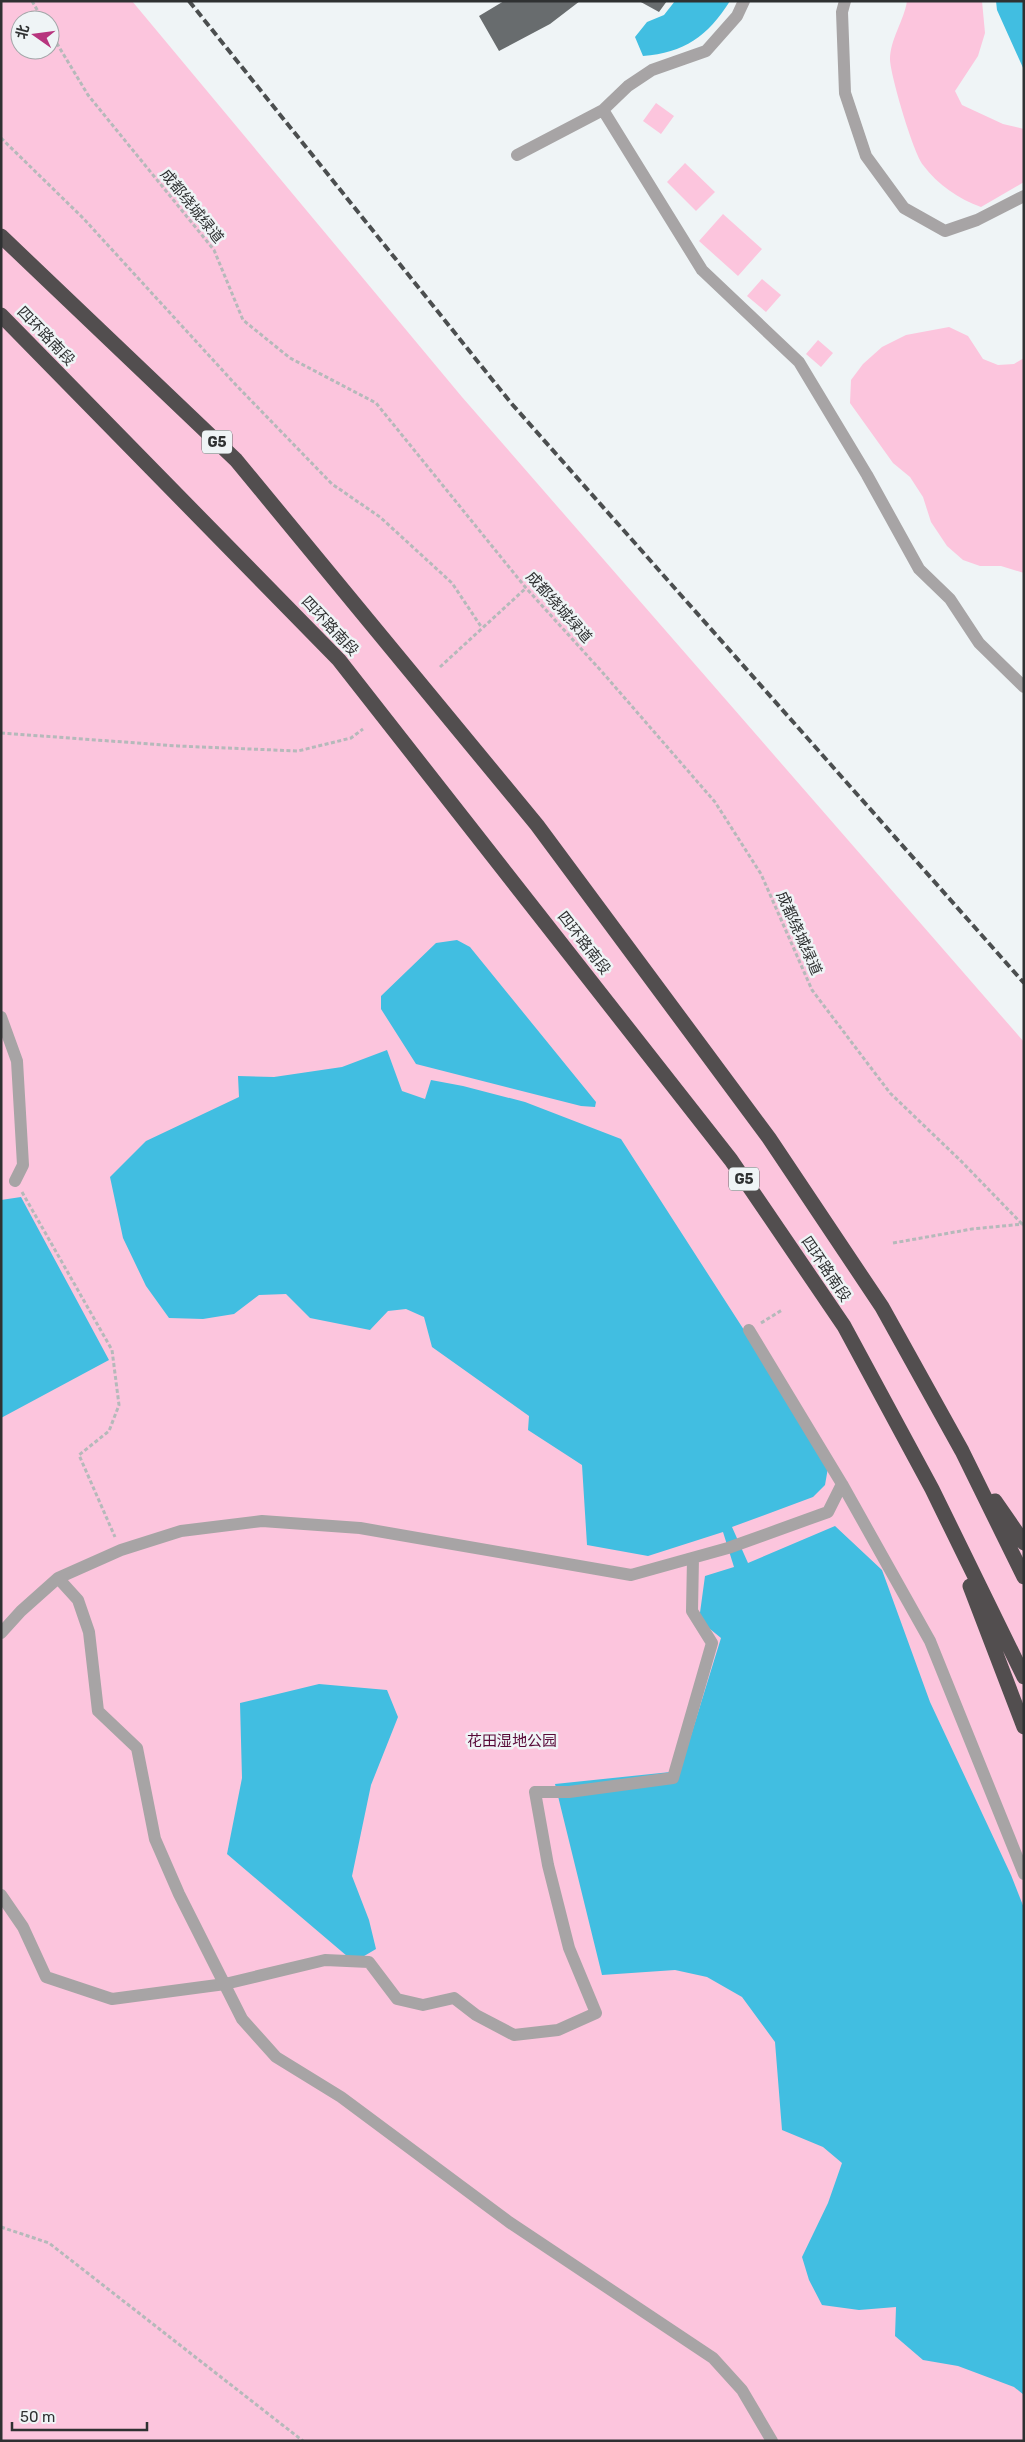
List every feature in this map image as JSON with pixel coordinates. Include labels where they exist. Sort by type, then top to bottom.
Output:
[{"type":"highway","name":"四环路南段","points":[[1,236],[236,460],[537,825],[769,1138],[882,1307],[962,1451],[1024,1577]]},
{"type":"highway","name":"四环路南段","points":[[1,315],[339,660],[731,1160],[844,1326],[932,1489],[1024,1677]]},
{"type":"highway","points":[[962,1451],[1024,1543]]},
{"type":"highway","points":[[932,1489],[1024,1727]]},
{"type":"street","points":[[517,155],[603,110],[628,86],[652,70],[706,51],[737,16],[744,1]]},
{"type":"street","points":[[845,1],[842,12],[845,93],[866,156],[904,208],[945,231],[977,220],[1024,196]]},
{"type":"street","points":[[603,110],[702,270],[800,362],[867,475],[919,569],[950,599],[979,643],[1024,687]]},
{"type":"street","points":[[1,1016],[17,1061],[23,1165],[15,1181]]},
{"type":"street","points":[[749,1330],[842,1484],[930,1641],[1024,1874]]},
{"type":"street","points":[[1,1633],[21,1611],[58,1578],[121,1550],[181,1531],[262,1521],[360,1528],[631,1574],[734,1546],[828,1512],[842,1484]]},
{"type":"street","points":[[1,1895],[23,1927],[46,1977],[112,1999],[225,1984],[325,1960],[369,1962],[397,1999],[423,2005],[454,1998],[476,2015],[514,2036],[558,2030],[596,2013],[569,1948],[548,1865],[535,1792],[569,1792],[673,1778],[712,1643],[692,1611],[693,1558]]},
{"type":"street","points":[[58,1578],[78,1600],[89,1632],[98,1711],[137,1748],[155,1839],[179,1894],[242,2019],[276,2057],[341,2097],[404,2146],[509,2222],[714,2358],[742,2390],[772,2441]]},
{"type":"path","name":"成都绕城绿道","points":[[60,49],[88,95],[214,250],[244,320],[290,358],[376,403],[526,588],[715,802],[761,874],[812,990],[890,1093],[1024,1225]]},
{"type":"path","points":[[1,138],[83,218],[236,385],[332,484],[380,517],[452,583],[482,628]]},
{"type":"path","points":[[440,667],[526,588]]},
{"type":"path","points":[[1,733],[178,746],[298,751],[351,738],[363,729]]},
{"type":"path","points":[[15,1181],[112,1350],[119,1405],[109,1432],[79,1455],[121,1550]]},
{"type":"path","points":[[893,1243],[972,1229],[1024,1225]]},
{"type":"path","points":[[749,1330],[782,1310]]},
{"type":"path","points":[[1,2227],[49,2243],[303,2441]]},
{"type":"green space","name":"花田湿地公园","points":[[1,1],[132,1],[462,397],[1024,1042],[1024,2441],[1,2441]]},
{"type":"green space","points":[[907,1],[982,1],[985,33],[978,56],[955,91],[962,105],[1003,124],[1024,129],[1024,182],[981,207],[965,200],[935,179],[923,165],[908,131],[890,60],[892,45]]},
{"type":"green space","points":[[656,103],[674,116],[661,134],[643,121]]},
{"type":"green space","points":[[685,163],[715,192],[696,211],[667,182]]},
{"type":"green space","points":[[723,214],[762,249],[738,276],[699,241]]},
{"type":"green space","points":[[762,279],[781,295],[766,312],[747,296]]},
{"type":"green space","points":[[949,327],[968,336],[983,359],[998,365],[1014,364],[1024,358],[1024,573],[1001,566],[980,566],[963,560],[947,546],[931,522],[923,497],[910,477],[893,463],[850,403],[851,380],[863,364],[882,347],[906,335]]},
{"type":"green space","points":[[818,340],[833,353],[821,367],[806,354]]},
{"type":"water","points":[[675,1],[730,1],[704,33],[683,47],[643,56],[635,37],[647,22],[664,15]]},
{"type":"water","points":[[996,1],[1024,1],[1024,70],[997,10]]},
{"type":"water","points":[[457,940],[470,947],[596,1102],[595,1107],[581,1106],[416,1064],[381,1009],[381,996],[436,943]]},
{"type":"water","points":[[387,1050],[402,1091],[425,1099],[431,1080],[463,1086],[525,1102],[621,1139],[829,1462],[825,1485],[813,1497],[732,1527],[748,1563],[835,1526],[882,1570],[930,1702],[1011,1875],[1024,1908],[1024,2395],[1014,2387],[958,2366],[923,2360],[895,2336],[896,2307],[859,2310],[822,2305],[809,2280],[802,2257],[828,2203],[842,2163],[823,2147],[782,2130],[775,2042],[742,1997],[707,1977],[675,1970],[602,1975],[555,1784],[680,1771],[721,1638],[699,1620],[705,1576],[734,1567],[723,1532],[648,1556],[587,1545],[582,1465],[528,1430],[529,1416],[432,1347],[424,1317],[406,1309],[388,1311],[370,1330],[310,1318],[286,1294],[259,1295],[234,1314],[203,1319],[169,1318],[146,1286],[123,1238],[110,1177],[146,1141],[239,1097],[238,1076],[274,1077],[342,1067]]},
{"type":"water","points":[[21,1197],[109,1360],[1,1418],[1,1200]]},
{"type":"water","points":[[319,1684],[387,1690],[398,1717],[371,1785],[352,1876],[369,1920],[376,1949],[354,1962],[227,1854],[242,1778],[240,1703]]},
{"type":"building","points":[[504,1],[580,1],[550,24],[499,51],[479,16]]},
{"type":"building","points":[[639,1],[667,1],[659,12]]},
{"type":"railway","points":[[189,1],[511,403],[1024,983]]}]
